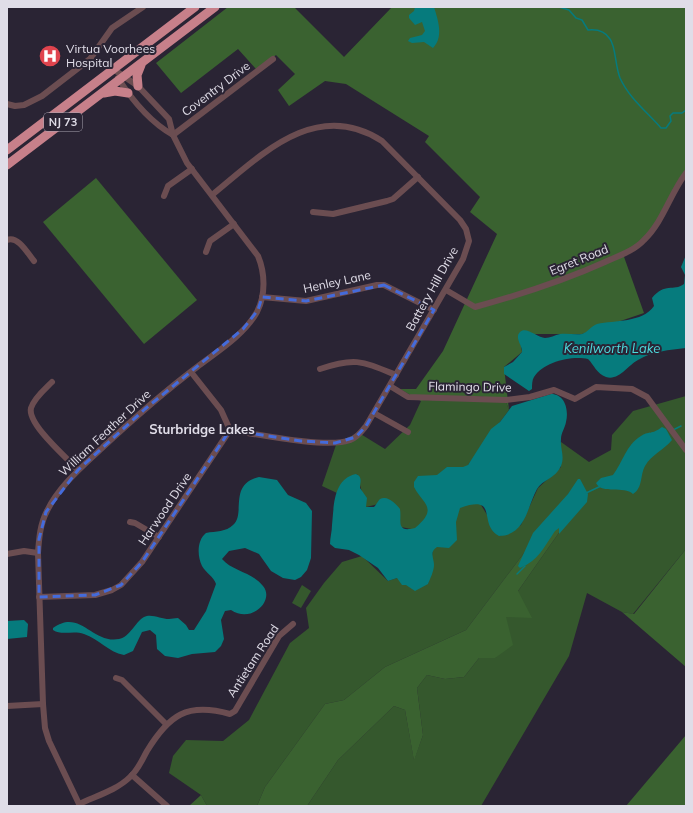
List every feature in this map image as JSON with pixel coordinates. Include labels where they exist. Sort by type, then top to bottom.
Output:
[{"type":"highway","name":"NJ 73","points":[[7,150],[195,7]]},
{"type":"highway","name":"NJ 73","points":[[7,165],[215,7]]},
{"type":"highway","points":[[138,86],[137,75],[141,64]]},
{"type":"highway","points":[[102,94],[115,91],[128,93]]},
{"type":"street","points":[[7,104],[15,106],[24,105],[42,96],[90,59],[112,28],[143,7]]},
{"type":"street","name":"Coventry Drive","points":[[173,136],[273,59]]},
{"type":"street","name":"William Feather Drive","points":[[113,69],[122,79],[128,93],[158,127],[173,136]]},
{"type":"street","name":"William Feather Drive","points":[[80,805],[50,741],[46,728],[43,704],[38,552],[39,539],[46,512],[62,488],[78,470],[145,409],[243,329],[258,310],[262,297],[264,271],[258,256],[192,169],[173,136],[169,119],[138,86],[122,79]]},
{"type":"street","name":"Battery Hill Drive","points":[[212,195],[256,159],[292,136],[321,125],[356,128],[373,135],[382,141],[446,205],[466,229],[469,240],[468,250],[446,290],[374,413],[366,426],[356,437],[350,440],[334,443],[301,441],[230,430]]},
{"type":"street","points":[[164,196],[168,186],[192,169]]},
{"type":"street","name":"Egret Road","points":[[446,290],[475,307],[571,277],[636,248],[645,240],[655,226],[679,182],[686,173]]},
{"type":"street","points":[[313,212],[333,214],[393,199],[418,177]]},
{"type":"street","points":[[206,252],[210,241],[234,224]]},
{"type":"street","points":[[7,240],[12,239],[17,241],[34,262]]},
{"type":"street","name":"Henley Lane","points":[[262,297],[306,301],[378,285],[384,285],[434,310]]},
{"type":"street","points":[[320,369],[341,362],[356,361],[364,362],[396,375]]},
{"type":"street","points":[[191,372],[221,410],[230,430]]},
{"type":"street","points":[[52,382],[36,399],[32,406],[32,417],[39,429],[78,470]]},
{"type":"street","name":"Flamingo Drive","points":[[390,386],[408,397],[502,400],[530,397],[554,390],[575,399],[596,387],[629,388],[647,397],[686,450]]},
{"type":"street","points":[[374,413],[408,432]]},
{"type":"street","name":"Harwood Drive","points":[[39,597],[95,595],[112,590],[121,585],[142,562],[230,430]]},
{"type":"street","points":[[130,522],[135,523],[159,537]]},
{"type":"street","points":[[7,554],[24,551],[38,552]]},
{"type":"street","name":"Antietam Road","points":[[166,724],[179,715],[195,710],[214,710],[230,714],[235,711],[279,636],[293,624]]},
{"type":"street","points":[[80,805],[114,787],[132,775],[166,724],[122,680],[116,678]]},
{"type":"street","points":[[7,706],[43,704]]},
{"type":"street","points":[[132,775],[167,806]]},
{"type":"highlighted area","points":[[384,285],[434,310],[366,426],[356,437],[335,443],[301,441],[230,430],[142,562],[121,585],[95,595],[39,597],[39,539],[46,512],[78,470],[145,409],[243,329],[258,310],[262,297],[306,301]]},
{"type":"shaded area","points":[[228,7],[294,7],[344,57],[392,7],[686,7],[686,175],[644,242],[623,254],[644,313],[582,334],[519,334],[522,352],[504,367],[509,410],[505,399],[475,396],[421,401],[400,389],[416,389],[443,351],[497,234],[470,212],[480,197],[425,142],[429,136],[346,84],[325,81],[289,106],[278,90],[295,74],[276,55],[257,70],[238,49],[181,93],[156,63]]},
{"type":"shaded area","points":[[96,178],[197,300],[144,344],[43,222]]},
{"type":"shaded area","points":[[475,396],[505,399],[509,410],[468,465],[481,505],[500,536],[521,525],[538,488],[561,467],[561,442],[589,462],[611,450],[612,435],[633,411],[686,396],[686,549],[633,614],[622,612],[587,593],[569,656],[481,806],[307,806],[338,760],[394,706],[405,710],[414,760],[423,735],[417,688],[427,675],[445,679],[464,677],[479,658],[495,658],[506,616],[518,591],[584,497],[579,480],[466,630],[385,667],[344,700],[325,704],[265,787],[257,806],[207,806],[201,795],[169,773],[173,756],[186,740],[223,741],[249,720],[290,643],[309,628],[306,608],[324,583],[342,562],[362,556],[388,581],[397,578],[428,584],[433,549],[411,529],[401,527],[391,501],[366,507],[357,474],[337,493],[322,486],[337,442],[359,433],[385,449],[410,425],[421,401]]},
{"type":"shaded area","points":[[579,480],[584,497],[518,591],[532,618],[506,617],[513,645],[495,658],[479,658],[464,677],[445,679],[427,675],[417,688],[423,735],[414,761],[405,710],[394,706],[338,760],[307,806],[257,806],[265,787],[325,704],[344,700],[385,667],[466,630]]},
{"type":"shaded area","points":[[686,549],[686,667],[622,612],[634,614]]},
{"type":"shaded area","points":[[302,585],[311,591],[301,608],[292,603]]},
{"type":"shaded area","points":[[686,735],[686,806],[626,806]]},
{"type":"shaded area","points":[[201,795],[207,806],[189,806]]},
{"type":"water","points":[[415,7],[434,7],[439,34],[433,48],[424,42],[412,43],[408,41],[410,38],[422,35],[425,31],[422,22],[415,25],[409,18],[409,15],[414,11]]},
{"type":"water","name":"Kenilworth Lake","points":[[686,255],[686,348],[661,351],[644,357],[634,362],[619,375],[611,378],[600,374],[588,359],[574,358],[558,361],[544,367],[538,372],[534,377],[532,389],[529,391],[504,374],[504,367],[513,362],[522,352],[518,339],[518,334],[520,332],[525,330],[545,338],[560,334],[582,334],[597,324],[628,320],[643,315],[654,306],[652,298],[657,293],[661,290],[684,284],[685,275],[681,267]]},
{"type":"water","points":[[551,394],[560,397],[563,400],[567,413],[561,439],[561,466],[553,476],[539,486],[528,512],[515,531],[499,536],[489,525],[486,512],[480,505],[460,508],[456,522],[457,540],[449,548],[437,547],[433,551],[432,555],[434,567],[428,584],[415,591],[406,585],[402,585],[397,578],[388,581],[378,568],[359,555],[349,550],[335,548],[330,544],[336,494],[343,481],[348,477],[356,474],[360,477],[360,488],[367,498],[366,507],[374,507],[380,499],[389,499],[400,509],[400,522],[402,527],[404,529],[415,528],[426,516],[428,511],[425,502],[414,487],[414,482],[418,476],[437,475],[447,467],[463,467],[468,465],[491,429],[500,422],[512,406]]},
{"type":"water","points":[[662,427],[666,429],[672,440],[645,466],[640,485],[633,494],[629,491],[603,489],[599,487],[596,483],[601,478],[613,475],[628,449],[636,440]]},
{"type":"water","points":[[259,477],[277,480],[288,495],[306,503],[312,511],[311,558],[307,570],[301,577],[295,580],[283,578],[271,571],[259,554],[245,548],[229,551],[222,559],[226,563],[258,581],[266,592],[266,598],[264,603],[254,612],[239,614],[231,610],[225,611],[221,620],[224,639],[221,646],[215,652],[192,654],[178,658],[165,656],[157,649],[156,635],[150,630],[142,632],[133,651],[124,655],[113,651],[84,634],[60,633],[53,630],[53,628],[62,623],[71,622],[79,624],[101,637],[119,639],[123,638],[144,617],[156,616],[166,619],[178,618],[189,630],[194,630],[206,611],[216,584],[214,579],[200,562],[199,544],[206,533],[224,530],[233,525],[237,520],[239,500],[244,486],[250,481]]},
{"type":"water","points":[[578,479],[580,479],[588,494],[587,502],[559,534],[559,528],[555,531],[544,548],[532,562],[520,568],[518,566],[533,533],[568,494]]},
{"type":"water","points":[[24,620],[28,624],[27,637],[7,639],[7,621]]},
{"type":"waterway","points":[[559,7],[569,10],[576,18],[582,20],[588,30],[600,31],[608,36],[612,42],[618,73],[628,92],[661,128],[666,128],[671,121],[670,116],[673,113],[682,113],[686,110]]},
{"type":"waterway","points":[[673,430],[681,426]]},
{"type":"waterway","points":[[586,493],[601,486]]},
{"type":"waterway","points":[[517,574],[525,566]]},
{"type":"place","name":"Virtua Voorhees Hospital","points":[[50,56]]},
{"type":"district","name":"Sturbridge Lakes","points":[[202,429]]}]
